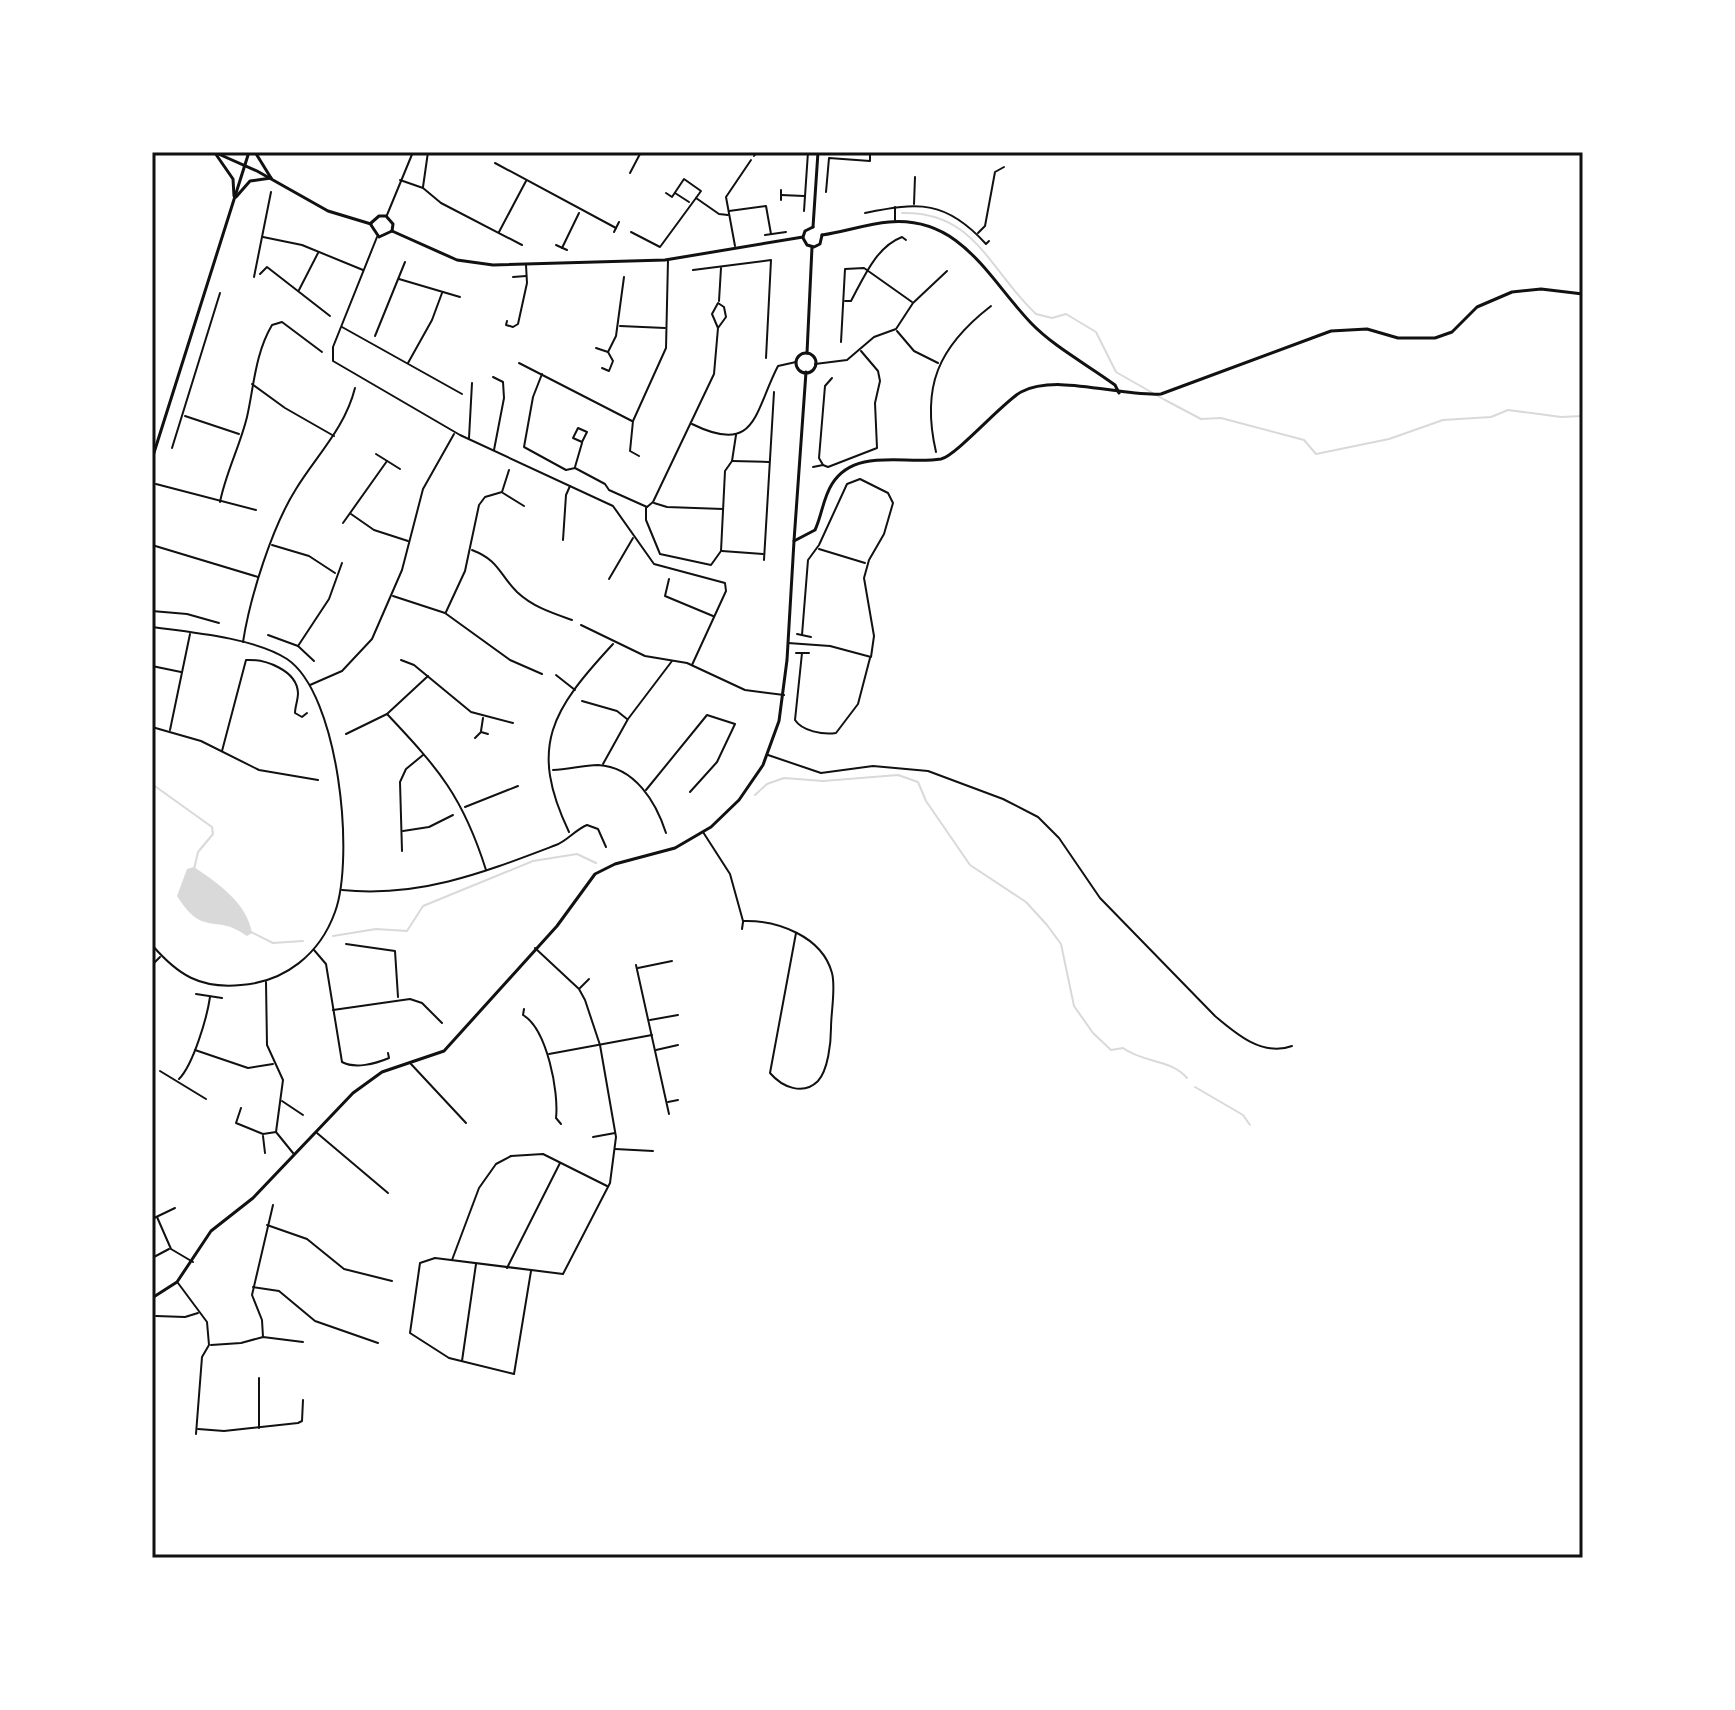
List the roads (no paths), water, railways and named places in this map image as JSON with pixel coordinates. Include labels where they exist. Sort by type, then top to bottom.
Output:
[{"type":"street","points":[[214,152],[231,152]]},
{"type":"street","points":[[214,152],[271,178],[328,211],[371,224],[377,237],[331,352],[333,361],[469,440],[613,506],[654,564],[727,586],[692,665]]},
{"type":"street","points":[[214,152],[233,179],[234,200]]},
{"type":"street","points":[[152,459],[249,152]]},
{"type":"street","points":[[255,152],[271,178]]},
{"type":"street","points":[[386,216],[413,152]]},
{"type":"street","points":[[423,188],[428,152]]},
{"type":"street","points":[[630,173],[641,152]]},
{"type":"street","points":[[754,156],[757,152]]},
{"type":"street","points":[[804,211],[808,152]]},
{"type":"street","points":[[813,227],[818,152]]},
{"type":"street","points":[[839,152],[839,158]]},
{"type":"street","points":[[826,192],[828,159],[870,163],[870,153]]},
{"type":"street","points":[[735,250],[726,197],[751,160]]},
{"type":"street","points":[[495,163],[616,228]]},
{"type":"street","points":[[977,234],[985,226],[995,172],[1004,167]]},
{"type":"street","points":[[914,204],[915,177]]},
{"type":"street","points":[[234,200],[250,181],[271,178]]},
{"type":"street","points":[[631,232],[660,247],[701,191],[684,179],[672,197],[666,193]]},
{"type":"street","points":[[400,180],[423,188],[441,203],[522,245]]},
{"type":"street","points":[[498,233],[526,180]]},
{"type":"street","points":[[781,190],[781,200]]},
{"type":"street","points":[[254,277],[271,192]]},
{"type":"street","points":[[675,193],[690,203]]},
{"type":"street","points":[[781,195],[805,196]]},
{"type":"street","points":[[696,198],[719,214],[766,206],[771,234]]},
{"type":"street","points":[[865,213],[895,211],[914,204],[934,207],[950,214],[986,244],[989,241]]},
{"type":"street","points":[[562,248],[580,211]]},
{"type":"street","points":[[895,211],[895,222]]},
{"type":"street","points":[[371,224],[375,217],[386,216]]},
{"type":"street","points":[[377,237],[385,237],[392,231],[393,224],[386,216]]},
{"type":"street","points":[[614,232],[619,222]]},
{"type":"street","points":[[822,235],[895,222],[926,226],[965,244],[1032,324],[1115,385],[1116,392]]},
{"type":"street","points":[[813,227],[822,235]]},
{"type":"street","points":[[803,237],[805,231],[813,227]]},
{"type":"street","points":[[392,231],[457,260],[483,265],[668,259],[803,237]]},
{"type":"street","points":[[765,235],[786,232]]},
{"type":"street","points":[[812,247],[820,244],[822,235]]},
{"type":"street","points":[[263,237],[319,252],[364,270]]},
{"type":"street","points":[[803,237],[812,247],[807,353],[815,364]]},
{"type":"street","points":[[843,301],[851,301],[868,270],[889,244],[902,237],[906,240]]},
{"type":"street","points":[[884,239],[889,244]]},
{"type":"street","points":[[556,245],[567,250]]},
{"type":"street","points":[[298,292],[319,252]]},
{"type":"street","points":[[693,270],[765,258],[773,263],[766,358]]},
{"type":"street","points":[[639,456],[630,451],[633,421],[662,360],[668,259]]},
{"type":"street","points":[[375,336],[405,262]]},
{"type":"street","points":[[507,321],[506,325],[516,328],[526,265]]},
{"type":"street","points":[[260,274],[267,267],[330,316]]},
{"type":"street","points":[[721,267],[718,303],[712,314],[718,328],[714,374],[653,502],[647,507],[646,520],[660,554],[704,566],[717,560],[721,551],[725,471],[732,461],[736,435]]},
{"type":"street","points":[[841,342],[845,269],[868,270],[913,303]]},
{"type":"street","points":[[152,1298],[177,1282],[211,1231],[242,1209],[294,1153],[373,1077],[444,1051],[557,926],[595,874],[615,864],[664,853],[703,832],[741,797],[768,755],[784,695],[806,372],[815,364],[840,363],[861,351],[874,337],[896,329],[913,303],[947,271]]},
{"type":"street","points":[[513,277],[526,276]]},
{"type":"street","points":[[608,352],[618,326],[624,277]]},
{"type":"street","points":[[398,279],[460,297]]},
{"type":"street","points":[[794,541],[815,530],[831,485],[841,472],[852,466],[885,460],[942,459],[1023,391],[1045,385],[1161,394],[1331,331],[1367,329],[1398,338],[1435,338],[1452,332],[1477,307],[1512,292],[1541,289],[1583,294]]},
{"type":"street","points":[[172,448],[220,293]]},
{"type":"street","points":[[407,364],[432,320],[442,293]]},
{"type":"street","points":[[718,303],[724,307],[726,317],[718,328]]},
{"type":"street","points":[[936,452],[930,406],[939,363],[959,334],[991,306]]},
{"type":"street","points":[[220,502],[226,471],[240,434],[265,338],[277,322],[290,327],[322,352]]},
{"type":"street","points":[[341,326],[462,394]]},
{"type":"street","points":[[618,326],[666,328]]},
{"type":"street","points":[[896,329],[914,351],[939,363]]},
{"type":"street","points":[[596,348],[608,352],[613,361],[609,371],[602,368]]},
{"type":"street","points":[[813,467],[846,462],[877,448],[875,403],[880,381],[878,371],[861,351]]},
{"type":"street","points":[[806,372],[798,368],[796,362],[798,356],[807,353]]},
{"type":"street","points":[[692,424],[708,432],[736,435],[747,432],[757,419],[778,366],[796,362]]},
{"type":"street","points":[[519,363],[633,421]]},
{"type":"street","points":[[542,374],[533,397],[524,447],[566,470],[575,468],[605,484],[609,490],[647,507]]},
{"type":"street","points":[[493,377],[503,382],[504,398],[493,451]]},
{"type":"street","points":[[823,465],[819,458],[822,409],[825,386],[832,378]]},
{"type":"street","points":[[469,440],[472,383]]},
{"type":"street","points":[[251,384],[334,436]]},
{"type":"street","points":[[243,643],[259,577],[296,487],[334,436],[355,388]]},
{"type":"street","points":[[764,560],[774,392]]},
{"type":"street","points":[[183,415],[240,434]]},
{"type":"street","points":[[309,686],[355,661],[372,639],[392,596],[423,489],[455,432]]},
{"type":"street","points":[[575,468],[582,442]]},
{"type":"street","points":[[376,454],[400,469]]},
{"type":"street","points":[[343,523],[387,461]]},
{"type":"street","points":[[732,461],[770,462]]},
{"type":"street","points":[[502,492],[509,470]]},
{"type":"street","points":[[802,635],[806,568],[847,484],[860,479],[888,493],[893,503],[879,547],[867,564],[864,592],[874,636],[871,657],[858,704],[836,733],[806,729],[795,720],[802,653]]},
{"type":"street","points":[[156,484],[256,510]]},
{"type":"street","points":[[563,540],[566,495],[570,484]]},
{"type":"street","points":[[445,613],[471,550],[479,505],[485,497],[502,492],[524,506]]},
{"type":"street","points":[[653,502],[667,507],[723,509]]},
{"type":"street","points":[[351,514],[374,530],[409,542]]},
{"type":"street","points":[[609,579],[634,537]]},
{"type":"street","points":[[271,544],[309,556],[337,573]]},
{"type":"street","points":[[152,545],[259,577]]},
{"type":"street","points":[[817,548],[833,556],[867,564]]},
{"type":"street","points":[[471,550],[493,559],[517,592],[532,604],[572,620]]},
{"type":"street","points":[[721,551],[763,554]]},
{"type":"street","points":[[298,646],[329,599],[342,563]]},
{"type":"street","points":[[669,579],[665,596],[713,616]]},
{"type":"street","points":[[392,596],[445,613],[510,660],[542,674]]},
{"type":"street","points":[[152,611],[187,614],[219,623]]},
{"type":"street","points":[[581,625],[645,656],[692,665],[745,690],[784,695]]},
{"type":"street","points":[[152,627],[243,643],[267,649],[289,660],[309,686],[329,740],[337,778],[342,840],[341,890],[334,915],[301,963],[266,981],[217,985],[180,974],[152,945]]},
{"type":"street","points":[[169,732],[190,633]]},
{"type":"street","points":[[797,634],[811,637]]},
{"type":"street","points":[[268,635],[298,646],[314,661]]},
{"type":"street","points":[[571,834],[557,806],[546,761],[557,718],[614,643]]},
{"type":"street","points":[[788,643],[830,646],[871,657]]},
{"type":"street","points":[[796,653],[809,653]]},
{"type":"street","points":[[222,751],[246,660],[270,664],[289,675],[298,691],[295,713],[302,717],[307,713]]},
{"type":"street","points":[[401,660],[428,676],[471,712],[513,723]]},
{"type":"street","points":[[603,765],[628,719],[672,661]]},
{"type":"street","points":[[152,666],[182,673]]},
{"type":"street","points":[[556,675],[576,691]]},
{"type":"street","points":[[346,734],[387,714],[428,676]]},
{"type":"street","points":[[582,701],[617,711],[628,719]]},
{"type":"street","points":[[387,714],[423,754],[464,808],[487,872]]},
{"type":"street","points":[[646,790],[703,719],[711,716],[735,724],[717,762],[690,792]]},
{"type":"street","points":[[475,738],[481,732],[483,717]]},
{"type":"street","points":[[152,727],[222,751],[259,770],[318,780]]},
{"type":"street","points":[[481,732],[488,734]]},
{"type":"street","points":[[402,851],[400,782],[406,769],[423,754]]},
{"type":"street","points":[[768,755],[827,774],[873,766],[928,771],[1003,799],[1038,817],[1059,838],[1100,898],[1215,1016],[1231,1030],[1262,1047],[1283,1049],[1292,1046]]},
{"type":"street","points":[[553,770],[603,765],[646,790],[666,833]]},
{"type":"street","points":[[464,808],[518,786]]},
{"type":"street","points":[[402,831],[429,827],[453,815]]},
{"type":"street","points":[[341,890],[410,890],[451,883],[557,845],[591,825],[602,834],[606,847]]},
{"type":"street","points":[[703,832],[730,874],[743,921],[742,929]]},
{"type":"street","points":[[743,921],[774,924],[796,933],[820,949],[832,973],[831,1034],[820,1079],[811,1086],[792,1089],[770,1073],[796,933]]},
{"type":"street","points":[[346,944],[395,951],[398,999]]},
{"type":"street","points":[[531,1271],[517,1372],[462,1362],[410,1333],[420,1263],[426,1259],[452,1260],[563,1274],[608,1186],[616,1133],[600,1045],[579,989],[535,948]]},
{"type":"street","points":[[313,949],[326,964],[342,1062],[352,1066],[367,1064],[389,1058],[388,1053]]},
{"type":"street","points":[[152,965],[162,956]]},
{"type":"street","points":[[669,1114],[637,966],[672,961]]},
{"type":"street","points":[[579,989],[589,979]]},
{"type":"street","points":[[266,981],[266,1036],[283,1080],[276,1132],[294,1153]]},
{"type":"street","points":[[196,994],[222,998]]},
{"type":"street","points":[[179,1079],[206,1019],[210,997]]},
{"type":"street","points":[[332,1010],[398,999],[422,1003],[442,1023]]},
{"type":"street","points":[[524,1009],[523,1015],[539,1032],[547,1054],[556,1118],[561,1124]]},
{"type":"street","points":[[649,1021],[678,1015]]},
{"type":"street","points":[[547,1054],[652,1035]]},
{"type":"street","points":[[655,1050],[678,1045]]},
{"type":"street","points":[[193,1049],[248,1068],[274,1063]]},
{"type":"street","points":[[411,1064],[466,1123]]},
{"type":"street","points":[[160,1071],[179,1079],[206,1099]]},
{"type":"street","points":[[666,1102],[678,1100]]},
{"type":"street","points":[[281,1101],[303,1115]]},
{"type":"street","points":[[241,1108],[236,1123],[263,1134],[276,1132]]},
{"type":"street","points":[[316,1132],[388,1193]]},
{"type":"street","points":[[593,1137],[616,1133]]},
{"type":"street","points":[[263,1134],[265,1153]]},
{"type":"street","points":[[615,1149],[653,1151]]},
{"type":"street","points":[[452,1260],[479,1188],[496,1164],[511,1156],[531,1152],[561,1161],[608,1186]]},
{"type":"street","points":[[506,1269],[561,1161]]},
{"type":"street","points":[[263,1337],[253,1287],[273,1205]]},
{"type":"street","points":[[152,1219],[175,1208]]},
{"type":"street","points":[[157,1217],[171,1249],[193,1262]]},
{"type":"street","points":[[267,1225],[307,1239],[344,1269],[392,1281]]},
{"type":"street","points":[[152,1258],[171,1249]]},
{"type":"street","points":[[462,1362],[476,1264]]},
{"type":"street","points":[[177,1282],[207,1322],[209,1345],[202,1357],[196,1434]]},
{"type":"street","points":[[253,1287],[279,1291],[315,1321],[378,1343]]},
{"type":"street","points":[[156,1316],[185,1317],[199,1312]]},
{"type":"street","points":[[209,1345],[241,1343],[263,1337],[303,1342]]},
{"type":"street","points":[[259,1378],[259,1429]]},
{"type":"street","points":[[197,1429],[259,1429],[298,1423],[302,1421],[303,1400]]},
{"type":"waterway","points":[[902,213],[927,215],[964,232],[1036,314],[1052,318],[1066,314],[1096,332],[1116,372],[1201,419],[1221,418],[1304,440],[1316,454],[1389,439],[1443,420],[1491,417],[1508,410],[1561,417],[1583,416]]},
{"type":"waterway","points":[[755,795],[767,784],[784,778],[823,781],[898,775],[918,782],[926,801],[970,865],[1026,902],[1061,944],[1074,1006],[1093,1033],[1111,1050],[1123,1048],[1173,1067],[1187,1078]]},
{"type":"waterway","points":[[152,784],[212,827],[213,834],[198,852],[194,869]]},
{"type":"waterway","points":[[333,936],[376,929],[407,931],[423,906],[533,861],[577,854],[596,863]]},
{"type":"waterway","points":[[251,932],[273,943],[303,941]]},
{"type":"waterway","points":[[1195,1087],[1243,1115],[1250,1125]]}]
